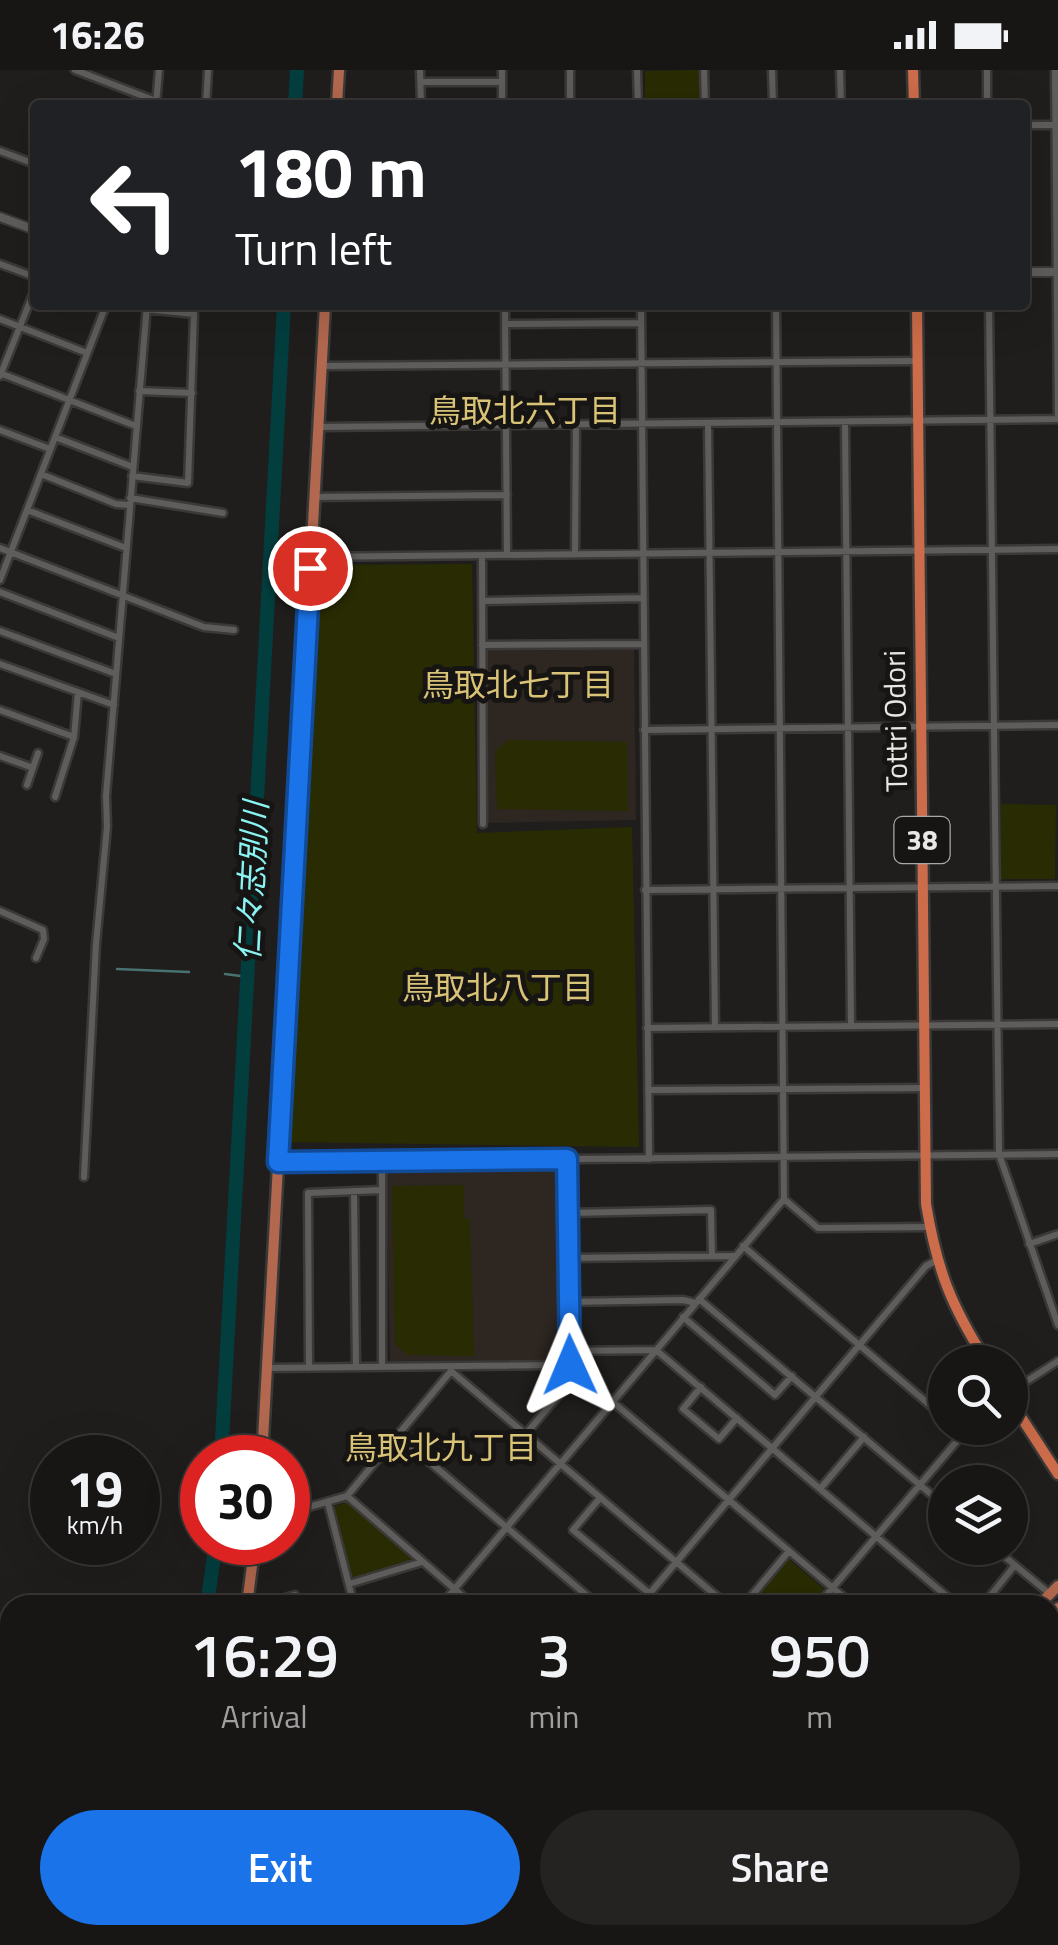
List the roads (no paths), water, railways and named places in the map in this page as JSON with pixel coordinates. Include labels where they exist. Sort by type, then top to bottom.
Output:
[{"type":"highway","points":[[914,70],[914,100]]},
{"type":"highway","name":"Tottri Odori","points":[[916,310],[926,1204],[948,1295],[976,1345]]},
{"type":"highway","points":[[1028,1428],[1058,1474]]},
{"type":"main road","points":[[337,100],[339,70]]},
{"type":"main road","points":[[263,1435],[325,310]]},
{"type":"main road","points":[[248,1595],[253,1565]]},
{"type":"street","points":[[76,70],[149,100]]},
{"type":"street","points":[[156,100],[159,70]]},
{"type":"street","points":[[206,100],[208,70]]},
{"type":"street","points":[[420,70],[421,100]]},
{"type":"street","points":[[502,70],[502,100]]},
{"type":"street","points":[[570,70],[570,100]]},
{"type":"street","points":[[638,70],[638,100]]},
{"type":"street","points":[[704,70],[705,100]]},
{"type":"street","points":[[772,70],[773,100]]},
{"type":"street","points":[[840,70],[841,100]]},
{"type":"street","points":[[987,70],[987,100]]},
{"type":"street","points":[[319,427],[1058,419],[1055,70]]},
{"type":"street","points":[[420,82],[502,82]]},
{"type":"street","points":[[1030,125],[1057,125]]},
{"type":"street","points":[[0,151],[30,162]]},
{"type":"street","points":[[0,216],[30,228]]},
{"type":"street","points":[[0,264],[30,275]]},
{"type":"street","points":[[1030,272],[1058,272]]},
{"type":"street","points":[[30,301],[0,374],[136,426]]},
{"type":"street","points":[[0,580],[104,310]]},
{"type":"street","points":[[84,1177],[106,796],[146,310]]},
{"type":"street","points":[[55,437],[132,472],[188,483],[194,314],[167,310]]},
{"type":"street","points":[[505,310],[507,555]]},
{"type":"street","points":[[641,310],[649,1159]]},
{"type":"street","points":[[450,1595],[784,1199],[776,310]]},
{"type":"street","points":[[989,310],[999,1154],[1058,1324]]},
{"type":"street","points":[[0,319],[88,354]]},
{"type":"street","points":[[505,324],[641,323]]},
{"type":"street","points":[[322,366],[918,361]]},
{"type":"street","points":[[139,391],[192,393]]},
{"type":"street","points":[[845,423],[850,1025]]},
{"type":"street","points":[[708,424],[715,1027]]},
{"type":"street","points":[[575,554],[576,425]]},
{"type":"street","points":[[0,430],[50,449]]},
{"type":"street","points":[[41,474],[116,504],[130,502],[223,512]]},
{"type":"street","points":[[315,497],[507,495]]},
{"type":"street","points":[[27,510],[126,548]]},
{"type":"street","points":[[0,548],[204,627],[234,630]]},
{"type":"street","points":[[311,557],[1058,550]]},
{"type":"street","points":[[482,555],[483,824]]},
{"type":"street","points":[[0,592],[119,638]]},
{"type":"street","points":[[482,601],[643,598]]},
{"type":"street","points":[[0,631],[116,674]]},
{"type":"street","points":[[482,646],[643,644]]},
{"type":"street","points":[[0,664],[114,705]]},
{"type":"street","points":[[54,797],[74,737],[78,692]]},
{"type":"street","points":[[0,710],[74,737]]},
{"type":"street","points":[[644,730],[1058,725]]},
{"type":"street","points":[[27,785],[38,754]]},
{"type":"street","points":[[0,756],[33,768]]},
{"type":"street","points":[[646,890],[1058,886]]},
{"type":"street","points":[[0,912],[44,930],[36,958]]},
{"type":"street","points":[[647,1028],[1058,1024]]},
{"type":"street","points":[[648,1090],[926,1088]]},
{"type":"street","points":[[278,1162],[1058,1154]]},
{"type":"street","points":[[567,1159],[570,1365]]},
{"type":"street","points":[[382,1161],[382,1367]]},
{"type":"street","points":[[309,1368],[308,1193],[382,1190]]},
{"type":"street","points":[[354,1191],[356,1367]]},
{"type":"street","points":[[784,1199],[818,1228],[930,1227]]},
{"type":"street","points":[[568,1212],[711,1210],[712,1256]]},
{"type":"street","points":[[1030,1244],[1058,1234]]},
{"type":"street","points":[[743,1246],[928,1403]]},
{"type":"street","points":[[568,1258],[734,1256]]},
{"type":"street","points":[[600,1498],[573,1530],[649,1594],[926,1266],[937,1260]]},
{"type":"street","points":[[568,1302],[698,1301],[928,1492]]},
{"type":"street","points":[[683,1317],[776,1395],[792,1376]]},
{"type":"street","points":[[569,1351],[656,1350],[945,1595]]},
{"type":"street","points":[[1028,1380],[1058,1361]]},
{"type":"street","points":[[266,1368],[570,1365],[841,1595]]},
{"type":"street","points":[[451,1368],[715,1595]]},
{"type":"street","points":[[310,1507],[347,1496],[451,1368]]},
{"type":"street","points":[[525,1434],[578,1372]]},
{"type":"street","points":[[701,1388],[683,1409],[720,1440],[737,1418]]},
{"type":"street","points":[[398,1436],[586,1595]]},
{"type":"street","points":[[820,1489],[864,1437]]},
{"type":"street","points":[[827,1595],[950,1445]]},
{"type":"street","points":[[347,1496],[462,1595]]},
{"type":"street","points":[[328,1503],[352,1595]]},
{"type":"street","points":[[752,1595],[789,1551]]},
{"type":"street","points":[[349,1584],[424,1562]]},
{"type":"street","points":[[991,1595],[1015,1565],[1054,1590]]},
{"type":"waterway","name":"仁々志別川","points":[[295,100],[297,70]]},
{"type":"waterway","name":"仁々志別川","points":[[222,1435],[284,310]]},
{"type":"waterway","points":[[117,969],[189,972]]},
{"type":"waterway","points":[[225,974],[248,977]]},
{"type":"waterway","name":"仁々志別川","points":[[208,1595],[213,1565]]},
{"type":"district","name":"鳥取北六丁目","points":[[525,411]]},
{"type":"district","name":"鳥取北七丁目","points":[[518,685]]},
{"type":"district","name":"鳥取北八丁目","points":[[498,988]]},
{"type":"district","name":"鳥取北九丁目","points":[[441,1448]]}]
